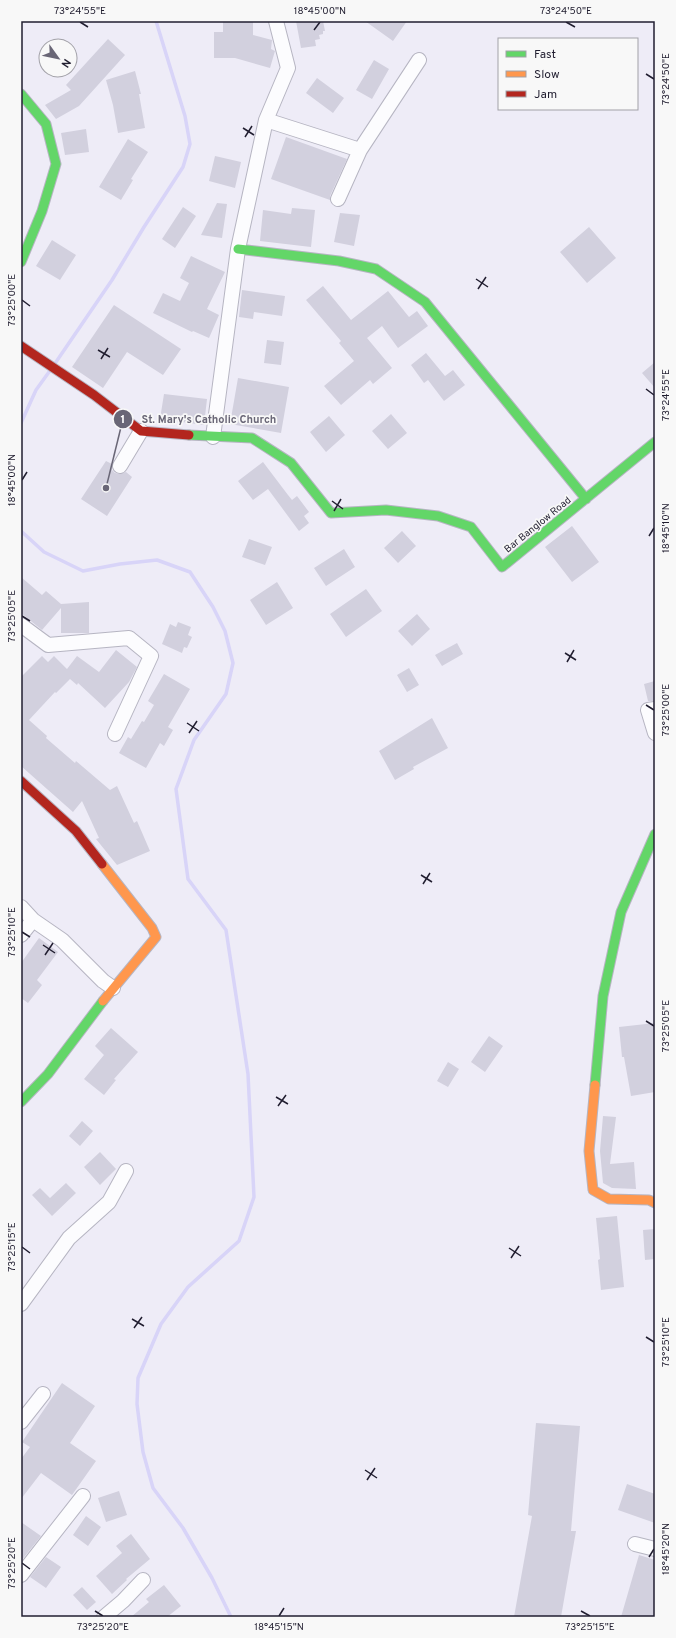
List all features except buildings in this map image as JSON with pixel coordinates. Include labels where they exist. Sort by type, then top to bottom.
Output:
[{"type":"street","points":[[213,437],[238,249],[266,120],[288,68],[276,21]]},
{"type":"street","points":[[338,199],[360,150],[419,60]]},
{"type":"street","points":[[21,262],[42,211],[56,164],[46,124],[23,102]]},
{"type":"street","points":[[266,120],[360,150]]},
{"type":"street","points":[[238,249],[339,261],[376,269],[425,302],[586,499]]},
{"type":"street","points":[[21,346],[94,395],[141,431],[120,466]]},
{"type":"street","name":"Bar Banglow Road","points":[[141,431],[213,437],[252,438],[291,463],[332,513],[386,510],[438,516],[470,527],[502,567],[655,442]]},
{"type":"street","points":[[21,625],[48,646],[130,638],[151,656],[115,734]]},
{"type":"street","points":[[655,709],[648,710],[655,733]]},
{"type":"street","points":[[21,781],[76,831],[152,928],[156,937],[113,988],[48,1074],[21,1102]]},
{"type":"street","points":[[655,834],[621,912],[603,996],[589,1152],[593,1190],[609,1199],[649,1200],[655,1203]]},
{"type":"street","points":[[21,907],[33,920],[62,940],[103,981],[113,988]]},
{"type":"street","points":[[21,935],[33,920]]},
{"type":"street","points":[[21,1304],[69,1238],[109,1202],[126,1171]]},
{"type":"street","points":[[21,1422],[43,1394]]},
{"type":"street","points":[[21,1575],[83,1496]]},
{"type":"street","points":[[635,1544],[655,1549]]},
{"type":"street","points":[[104,1617],[124,1601],[143,1580]]},
{"type":"waterway","points":[[56,362],[112,280],[183,167],[190,144],[185,116],[156,21]]},
{"type":"waterway","points":[[21,423],[36,390],[49,372]]},
{"type":"waterway","points":[[21,531],[44,552],[83,571],[120,564],[157,560],[190,572],[213,607],[225,631],[233,663],[226,694],[194,740],[176,789],[188,879],[226,930],[248,1074],[254,1197],[239,1241],[188,1287],[161,1324],[138,1378],[137,1404],[143,1452],[153,1488],[183,1528],[212,1578],[231,1617]]},
{"type":"traffic: fast","points":[[21,94],[46,124],[56,164],[42,211],[21,262]]},
{"type":"traffic: fast","points":[[238,249],[339,261],[376,269],[425,302],[586,499]]},
{"type":"traffic: fast","points":[[189,435],[252,438],[291,463],[331,513],[386,510],[438,516],[471,527],[502,567],[655,442]]},
{"type":"traffic: fast","points":[[595,1085],[603,996],[621,912],[655,834]]},
{"type":"traffic: fast","points":[[21,1102],[48,1074],[103,1001]]},
{"type":"traffic: slow","points":[[102,864],[152,928],[156,937],[103,1001]]},
{"type":"traffic: slow","points":[[595,1085],[589,1151],[593,1190],[609,1199],[649,1200],[655,1203]]},
{"type":"traffic: jam","points":[[21,346],[94,395],[141,431],[189,435]]},
{"type":"traffic: jam","points":[[21,781],[76,831],[102,864]]},
{"type":"place","name":"St. Mary's Catholic Church","points":[[106,488]]}]
